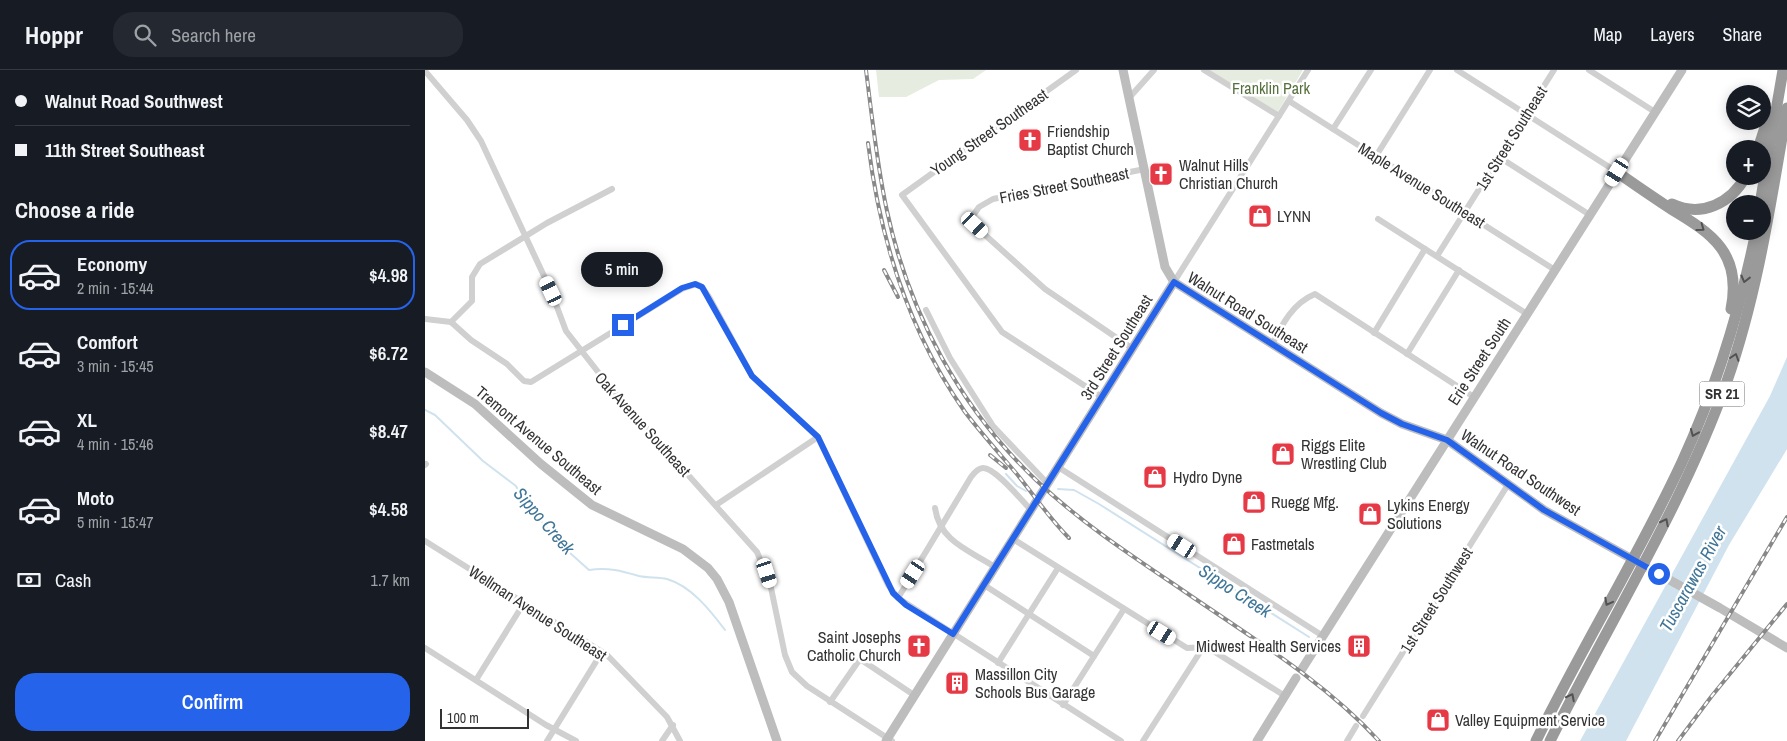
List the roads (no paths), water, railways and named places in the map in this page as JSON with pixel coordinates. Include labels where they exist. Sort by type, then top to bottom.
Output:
[{"type":"highway","points":[[1761,140],[1782,72]]},
{"type":"highway","points":[[1762,195],[1782,72]]},
{"type":"highway","name":"SR 21","points":[[1771,211],[1787,108]]},
{"type":"highway","points":[[1771,211],[1787,136]]},
{"type":"highway","points":[[1617,172],[1668,203],[1689,209],[1707,208],[1719,204],[1734,194],[1740,185]]},
{"type":"highway","points":[[1617,172],[1706,231],[1724,251],[1731,267],[1733,294],[1719,366]]},
{"type":"highway","name":"SR 21","points":[[1536,741],[1682,461],[1719,366],[1740,299],[1754,240]]},
{"type":"highway","name":"SR 21","points":[[1550,741],[1691,468],[1727,382],[1754,292],[1765,240]]},
{"type":"main road","name":"Walnut Road Southeast","points":[[1123,70],[1165,267],[1174,282],[1387,417],[1447,440]]},
{"type":"main road","name":"Erie Street South","points":[[1302,669],[1682,70]]},
{"type":"main road","name":"3rd Street Southeast","points":[[889,740],[914,695],[1174,282]]},
{"type":"main road","name":"Tremont Avenue Southeast","points":[[425,372],[475,404],[541,464],[592,505],[683,549],[708,568],[717,579],[729,602],[777,741]]},
{"type":"main road","name":"Walnut Road Southwest","points":[[1447,440],[1544,510],[1720,608],[1787,648]]},
{"type":"main road","points":[[1257,741],[1297,678]]},
{"type":"street","name":"Young Street Southeast","points":[[1076,70],[902,195],[1002,332],[1102,397]]},
{"type":"street","points":[[1129,98],[1154,70]]},
{"type":"street","points":[[1204,70],[1279,116]]},
{"type":"street","name":"3rd Street Southeast","points":[[1174,282],[1308,70]]},
{"type":"street","points":[[1333,129],[1371,70]]},
{"type":"street","points":[[1376,156],[1430,70]]},
{"type":"street","points":[[1457,70],[1617,172]]},
{"type":"street","name":"1st Street Southeast","points":[[1437,256],[1554,70]]},
{"type":"street","points":[[1589,70],[1655,112]]},
{"type":"street","name":"Oak Avenue Southeast","points":[[425,71],[475,131],[551,291],[562,325],[580,352],[751,544],[762,562],[775,604],[785,655],[792,672],[807,686],[889,740]]},
{"type":"street","name":"Maple Avenue Southeast","points":[[1289,101],[1555,270]]},
{"type":"street","points":[[1499,157],[1590,215]]},
{"type":"street","name":"Fries Street Southeast","points":[[1133,349],[1045,289],[971,220],[972,215],[985,203],[1007,196],[1145,168]]},
{"type":"street","points":[[451,322],[473,301],[472,277],[476,268],[526,237],[612,189]]},
{"type":"street","points":[[1378,218],[1527,314]]},
{"type":"street","points":[[1374,333],[1425,249]]},
{"type":"street","points":[[1407,354],[1459,270]]},
{"type":"street","points":[[425,319],[451,322],[471,340],[507,364],[520,379],[527,383],[536,380],[682,288],[695,284],[702,287],[752,376],[818,437],[888,585],[898,598],[1121,741]]},
{"type":"street","points":[[1272,344],[1283,323],[1293,310],[1314,294],[1474,397]]},
{"type":"street","points":[[926,310],[950,358],[993,426],[1048,484]]},
{"type":"street","points":[[716,506],[818,437]]},
{"type":"street","points":[[1059,467],[1323,636]]},
{"type":"street","points":[[898,598],[941,530],[971,477],[980,468],[987,468],[994,472],[1031,510]]},
{"type":"street","name":"1st Street Southwest","points":[[1363,716],[1509,484]]},
{"type":"street","points":[[935,508],[941,530],[949,538],[995,567]]},
{"type":"street","points":[[1013,539],[1187,648],[1194,649],[1204,646],[1285,696]]},
{"type":"street","name":"Wellman Avenue Southeast","points":[[425,541],[602,652],[618,666],[673,725],[680,741]]},
{"type":"street","points":[[998,663],[1058,568]]},
{"type":"street","points":[[984,585],[1095,656]]},
{"type":"street","points":[[476,680],[524,604]]},
{"type":"street","points":[[1063,704],[1124,609]]},
{"type":"street","points":[[1143,741],[1204,646]]},
{"type":"street","points":[[425,648],[576,741]]},
{"type":"street","points":[[547,741],[602,652]]},
{"type":"street","points":[[830,702],[860,659],[914,695]]},
{"type":"street","points":[[662,741],[673,725]]},
{"type":"street","points":[[1347,741],[1356,726]]},
{"type":"water","name":"Tuscarawas River","points":[[1787,357],[1787,449],[1729,545],[1626,741],[1580,741],[1770,396]]},
{"type":"waterway","name":"Sippo Creek","points":[[425,410],[435,415],[483,461],[516,486],[521,496],[560,544],[589,570],[615,570],[642,577],[667,579],[676,582],[692,593],[725,630]]},
{"type":"waterway","name":"Sippo Creek","points":[[1006,474],[1017,486],[1026,491]]},
{"type":"waterway","name":"Sippo Creek","points":[[1058,489],[1074,490],[1099,504],[1309,637]]},
{"type":"railway","points":[[866,70],[883,194],[909,286],[941,357],[961,390],[984,422],[1036,480],[1069,509],[1123,549],[1257,640],[1309,678],[1357,719],[1379,741]]},
{"type":"railway","points":[[868,143],[880,215],[889,249],[912,317],[927,349],[965,412],[1069,538]]},
{"type":"railway","points":[[884,270],[898,297]]},
{"type":"railway","points":[[990,455],[1006,468]]},
{"type":"railway","points":[[1655,741],[1787,517]]},
{"type":"railway","points":[[1678,741],[1711,697],[1787,604]]},
{"type":"place","name":"Friendship Baptist Church","points":[[1030,140]]},
{"type":"place","name":"Walnut Hills Christian Church","points":[[1161,174]]},
{"type":"place","name":"LYNN","points":[[1260,216]]},
{"type":"place","name":"Riggs Elite Wrestling Club","points":[[1283,454]]},
{"type":"place","name":"Hydro Dyne","points":[[1155,477]]},
{"type":"place","name":"Ruegg Mfg.","points":[[1254,502]]},
{"type":"place","name":"Lykins Energy Solutions","points":[[1370,514]]},
{"type":"place","name":"Fastmetals","points":[[1234,544]]},
{"type":"place","name":"Saint Josephs Catholic Church","points":[[919,646]]},
{"type":"place","name":"Midwest Health Services","points":[[1359,646]]},
{"type":"place","name":"Massillon City Schools Bus Garage","points":[[957,683]]},
{"type":"place","name":"Valley Equipment Service","points":[[1438,720]]},
{"type":"park label","name":"Franklin Park","points":[[1271,88]]}]
